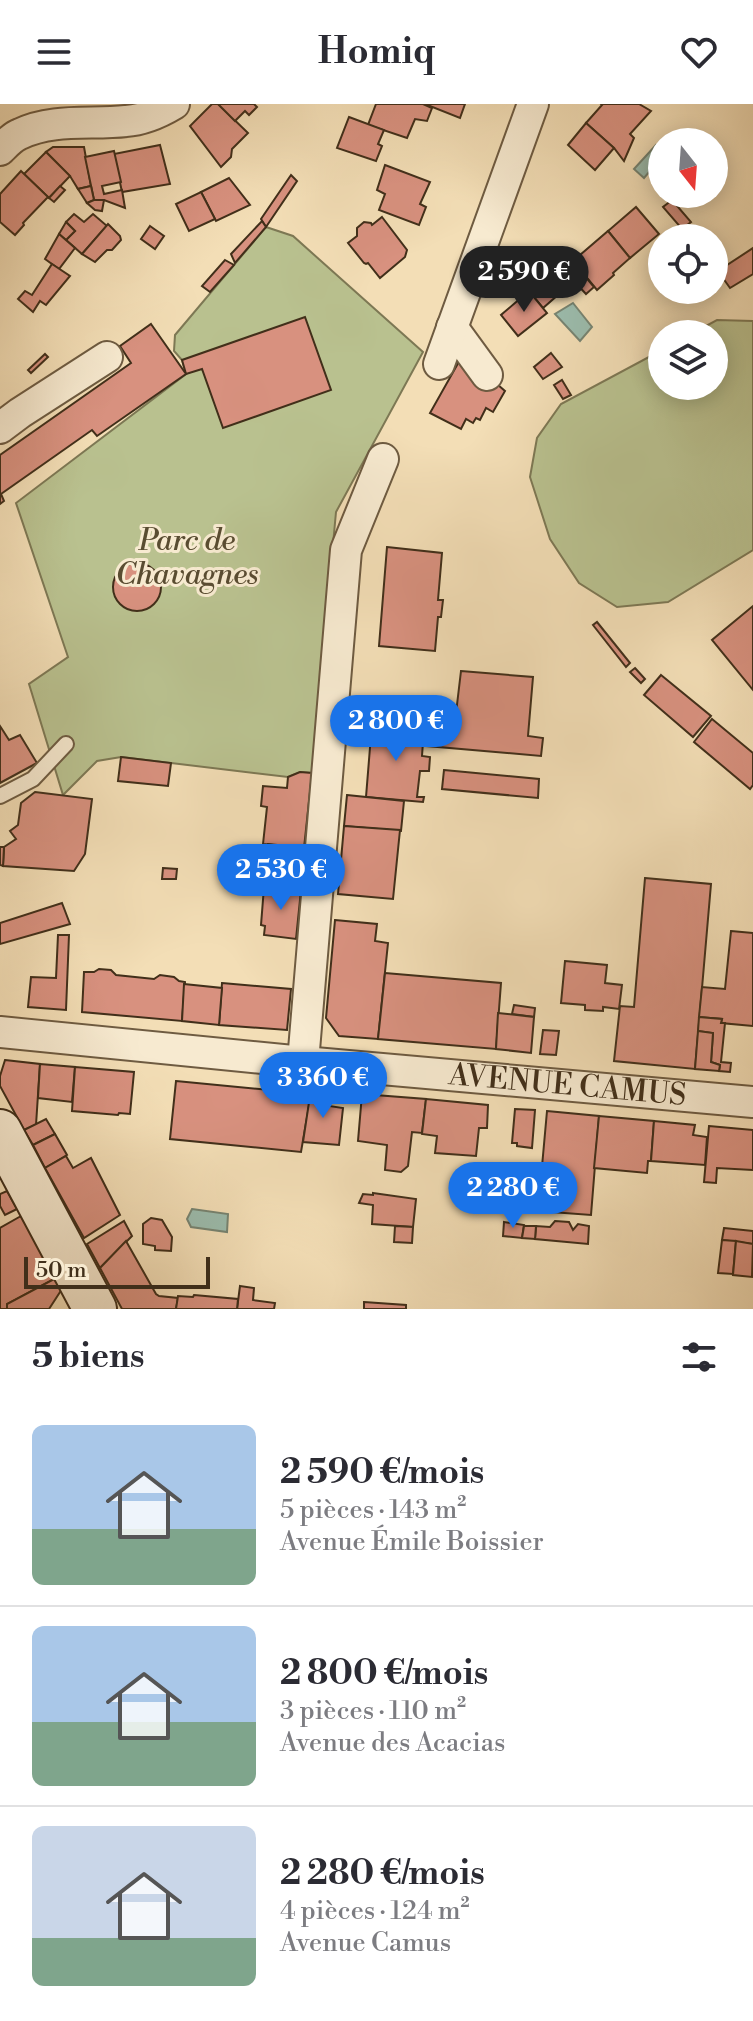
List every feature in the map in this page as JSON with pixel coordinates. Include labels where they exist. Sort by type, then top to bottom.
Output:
[{"type":"main road","points":[[0,1131],[95,1309]]},
{"type":"street","points":[[0,150],[17,135],[42,126],[129,121],[155,115],[174,104]]},
{"type":"street","points":[[439,364],[533,104]]},
{"type":"street","points":[[452,327],[487,375]]},
{"type":"street","points":[[0,428],[107,357]]},
{"type":"street","points":[[303,1062],[346,550],[383,459]]},
{"type":"street","name":"AVENUE CAMUS","points":[[0,1032],[753,1102]]},
{"type":"lane","points":[[0,796],[33,779],[66,744]]},
{"type":"green space","name":"Parc de Chavagnes","points":[[266,227],[293,236],[423,352],[336,512],[312,773],[300,772],[288,777],[121,757],[97,761],[63,795],[29,684],[68,657],[16,503],[186,374],[182,360],[174,351],[175,335]]},
{"type":"green space","points":[[728,320],[753,321],[753,550],[668,602],[617,607],[579,583],[550,539],[530,477],[537,438],[561,404],[648,357],[648,400],[728,400]]},
{"type":"shaded area","points":[[648,154],[648,173],[644,178],[634,169]]},
{"type":"shaded area","points":[[573,303],[592,327],[580,341],[555,314]]},
{"type":"shaded area","points":[[192,1209],[228,1214],[227,1232],[191,1227],[187,1219]]},
{"type":"building","points":[[212,104],[218,104],[248,133],[232,149],[231,157],[221,167],[190,126]]},
{"type":"building","points":[[218,104],[254,104],[257,107],[249,115],[245,111],[235,121]]},
{"type":"building","points":[[376,104],[423,104],[432,108],[427,121],[415,119],[407,138],[368,125]]},
{"type":"building","points":[[425,104],[465,104],[460,118]]},
{"type":"building","points":[[601,104],[639,104],[651,111],[630,134],[634,138],[624,161],[586,123]]},
{"type":"building","points":[[349,117],[384,130],[376,161],[337,148]]},
{"type":"building","points":[[586,123],[614,148],[595,170],[568,145]]},
{"type":"building","points":[[160,145],[170,184],[122,192],[114,154]]},
{"type":"building","points":[[53,147],[84,147],[91,186],[78,189],[70,176],[46,152]]},
{"type":"building","points":[[114,151],[121,182],[102,186],[104,194],[122,190],[125,208],[104,200],[94,200],[85,157]]},
{"type":"building","points":[[46,152],[70,176],[49,198],[24,174]]},
{"type":"building","points":[[385,165],[430,182],[420,204],[426,207],[419,225],[379,210],[385,194],[377,190]]},
{"type":"building","points":[[21,171],[48,197],[15,235],[0,222],[0,194]]},
{"type":"building","points":[[291,175],[297,181],[266,227],[261,219]]},
{"type":"building","points":[[229,178],[250,205],[216,221],[201,192]]},
{"type":"building","points":[[60,186],[65,190],[54,202],[49,198]]},
{"type":"building","points":[[91,186],[94,200],[87,203],[78,189]]},
{"type":"building","points":[[201,192],[215,219],[189,231],[176,204]]},
{"type":"building","points":[[104,200],[102,211],[95,210],[87,203]]},
{"type":"building","points":[[636,207],[650,224],[648,224],[648,243],[630,258],[608,231]]},
{"type":"building","points":[[664,208],[679,208],[691,222],[678,224]]},
{"type":"building","points":[[74,214],[84,222],[93,214],[107,226],[82,254],[66,240],[75,231],[66,222]]},
{"type":"building","points":[[382,217],[407,250],[405,257],[380,278],[348,243],[357,236],[357,228],[364,222],[372,225]]},
{"type":"building","points":[[262,221],[266,227],[235,263],[231,254]]},
{"type":"building","points":[[66,222],[75,231],[66,240],[59,234]]},
{"type":"building","points":[[108,224],[121,240],[95,262],[82,254]]},
{"type":"building","points":[[150,226],[164,236],[155,249],[141,239]]},
{"type":"building","points":[[608,231],[630,258],[597,290],[573,261]]},
{"type":"building","points":[[59,234],[75,248],[59,269],[45,259]]},
{"type":"building","points":[[753,248],[753,274],[730,288],[728,264]]},
{"type":"building","points":[[548,251],[560,265],[569,257],[594,287],[586,294],[574,281],[543,308],[517,277]]},
{"type":"building","points":[[225,260],[234,265],[210,292],[202,286]]},
{"type":"building","points":[[52,264],[70,276],[46,305],[40,301],[33,312],[18,299],[25,291],[32,295]]},
{"type":"building","points":[[529,291],[547,313],[518,336],[501,315]]},
{"type":"building","points":[[305,317],[331,390],[223,428],[202,369],[186,374],[182,360]]},
{"type":"building","points":[[151,324],[186,374],[97,436],[92,430],[1,494],[4,501],[0,504],[0,455],[131,363],[120,346]]},
{"type":"building","points":[[551,353],[562,367],[543,379],[534,367]]},
{"type":"building","points":[[45,354],[48,357],[31,373],[28,370]]},
{"type":"building","points":[[461,358],[475,365],[505,391],[493,412],[486,408],[480,420],[476,418],[473,423],[466,419],[461,429],[430,413]]},
{"type":"building","points":[[562,380],[571,395],[563,399],[554,385]]},
{"type":"building","points":[[387,547],[442,553],[438,600],[443,600],[435,651],[379,646]]},
{"type":"building","points":[[137,563],[154,570],[161,587],[154,604],[137,611],[120,604],[113,587],[120,570]]},
{"type":"building","points":[[753,606],[753,690],[712,640]]},
{"type":"building","points":[[597,622],[630,663],[626,667],[593,625]]},
{"type":"building","points":[[635,668],[645,679],[641,683],[630,672]]},
{"type":"building","points":[[461,671],[533,677],[528,736],[543,738],[541,756],[427,746],[429,728],[454,730]]},
{"type":"building","points":[[661,675],[711,716],[693,737],[644,695]]},
{"type":"building","points":[[712,719],[753,753],[753,785],[750,789],[694,742]]},
{"type":"building","points":[[372,723],[424,728],[422,756],[430,757],[429,771],[420,771],[417,797],[424,797],[423,802],[366,797]]},
{"type":"building","points":[[0,726],[9,740],[20,735],[37,763],[0,783]]},
{"type":"building","points":[[121,757],[171,763],[168,786],[118,781]]},
{"type":"building","points":[[444,770],[539,779],[538,798],[442,789]]},
{"type":"building","points":[[300,772],[312,773],[304,848],[263,844],[267,807],[261,806],[263,786],[287,788],[288,777]]},
{"type":"building","points":[[35,792],[92,799],[85,854],[74,871],[3,866],[4,847],[16,839],[10,831],[18,825],[21,803]]},
{"type":"building","points":[[347,795],[404,801],[401,831],[344,826]]},
{"type":"building","points":[[344,826],[400,830],[393,899],[338,894]]},
{"type":"building","points":[[268,844],[304,848],[301,890],[264,887]]},
{"type":"building","points":[[0,847],[4,847],[3,866],[0,865]]},
{"type":"building","points":[[163,868],[177,869],[176,879],[162,879]]},
{"type":"building","points":[[645,878],[711,884],[695,1069],[614,1061],[620,1006],[634,1007]]},
{"type":"building","points":[[264,887],[301,890],[296,939],[264,935],[265,926],[261,925]]},
{"type":"building","points":[[62,903],[70,924],[0,944],[0,923]]},
{"type":"building","points":[[335,920],[377,924],[375,941],[388,943],[378,1039],[339,1036],[326,1018]]},
{"type":"building","points":[[731,931],[753,933],[753,1026],[699,1017],[702,987],[725,989]]},
{"type":"building","points":[[58,935],[69,935],[66,1010],[28,1007],[31,977],[56,978]]},
{"type":"building","points":[[565,961],[607,965],[605,983],[622,985],[619,1009],[603,1007],[603,1011],[585,1010],[585,1005],[561,1003]]},
{"type":"building","points":[[111,970],[116,975],[154,979],[160,975],[185,982],[182,1021],[82,1012],[84,972]]},
{"type":"building","points":[[385,973],[501,983],[496,1049],[378,1039]]},
{"type":"building","points":[[222,983],[291,989],[287,1030],[219,1025]]},
{"type":"building","points":[[184,984],[222,988],[219,1025],[182,1021]]},
{"type":"building","points":[[514,1005],[535,1008],[534,1017],[512,1014]]},
{"type":"building","points":[[498,1013],[534,1017],[531,1053],[496,1049]]},
{"type":"building","points":[[699,1017],[722,1019],[721,1023],[725,1023],[721,1062],[731,1063],[730,1072],[719,1071],[720,1065],[711,1062],[713,1033],[698,1031]]},
{"type":"building","points":[[543,1030],[559,1031],[556,1055],[540,1054]]},
{"type":"building","points":[[698,1031],[713,1033],[711,1062],[720,1065],[719,1071],[695,1069]]},
{"type":"building","points":[[5,1060],[40,1064],[36,1125],[24,1130],[0,1086]]},
{"type":"building","points":[[40,1064],[75,1067],[72,1102],[38,1098]]},
{"type":"building","points":[[75,1067],[134,1072],[130,1114],[72,1111]]},
{"type":"building","points":[[176,1081],[311,1094],[301,1152],[170,1139]]},
{"type":"building","points":[[311,1089],[331,1091],[329,1106],[343,1108],[339,1145],[303,1142]]},
{"type":"building","points":[[362,1094],[426,1099],[422,1133],[412,1132],[408,1166],[401,1172],[385,1170],[387,1145],[358,1141]]},
{"type":"building","points":[[426,1099],[488,1105],[487,1128],[479,1128],[476,1156],[435,1153],[437,1136],[422,1134]]},
{"type":"building","points":[[515,1109],[535,1110],[532,1148],[512,1143]]},
{"type":"building","points":[[547,1111],[599,1116],[591,1215],[538,1211]]},
{"type":"building","points":[[599,1116],[654,1121],[647,1173],[594,1168]]},
{"type":"building","points":[[46,1119],[55,1134],[33,1145],[24,1130]]},
{"type":"building","points":[[654,1121],[695,1125],[693,1135],[707,1137],[705,1165],[651,1161]]},
{"type":"building","points":[[709,1126],[753,1130],[753,1170],[717,1168],[716,1183],[704,1182]]},
{"type":"building","points":[[55,1134],[67,1155],[45,1168],[33,1145]]},
{"type":"building","points":[[66,1156],[73,1168],[91,1158],[120,1215],[84,1238],[45,1168]]},
{"type":"building","points":[[7,1191],[17,1209],[5,1215],[0,1206],[0,1194]]},
{"type":"building","points":[[363,1194],[416,1199],[413,1227],[372,1224],[373,1205],[359,1203]]},
{"type":"building","points":[[21,1216],[56,1278],[7,1304],[7,1309],[0,1309],[0,1228]]},
{"type":"building","points":[[151,1218],[162,1220],[172,1237],[171,1251],[155,1250],[155,1246],[143,1244],[143,1224]]},
{"type":"building","points":[[124,1221],[132,1236],[100,1268],[87,1244]]},
{"type":"building","points":[[555,1221],[569,1222],[573,1230],[578,1224],[589,1226],[588,1244],[535,1239],[536,1226],[550,1227]]},
{"type":"building","points":[[504,1222],[524,1225],[522,1238],[503,1236]]},
{"type":"building","points":[[395,1226],[413,1227],[412,1243],[394,1242]]},
{"type":"building","points":[[524,1226],[536,1226],[535,1239],[522,1238]]},
{"type":"building","points":[[724,1228],[753,1231],[753,1244],[722,1240]]},
{"type":"building","points":[[722,1240],[736,1241],[733,1274],[718,1273]]},
{"type":"building","points":[[126,1241],[156,1294],[178,1298],[176,1309],[122,1309],[100,1268]]},
{"type":"building","points":[[736,1241],[753,1244],[752,1277],[733,1275]]},
{"type":"building","points":[[56,1278],[62,1289],[49,1309],[7,1309],[7,1304]]},
{"type":"building","points":[[240,1286],[254,1288],[253,1300],[275,1303],[274,1309],[237,1309]]},
{"type":"building","points":[[178,1296],[238,1299],[237,1309],[176,1309]]},
{"type":"building","points":[[364,1302],[406,1305],[406,1309],[364,1309]]}]
